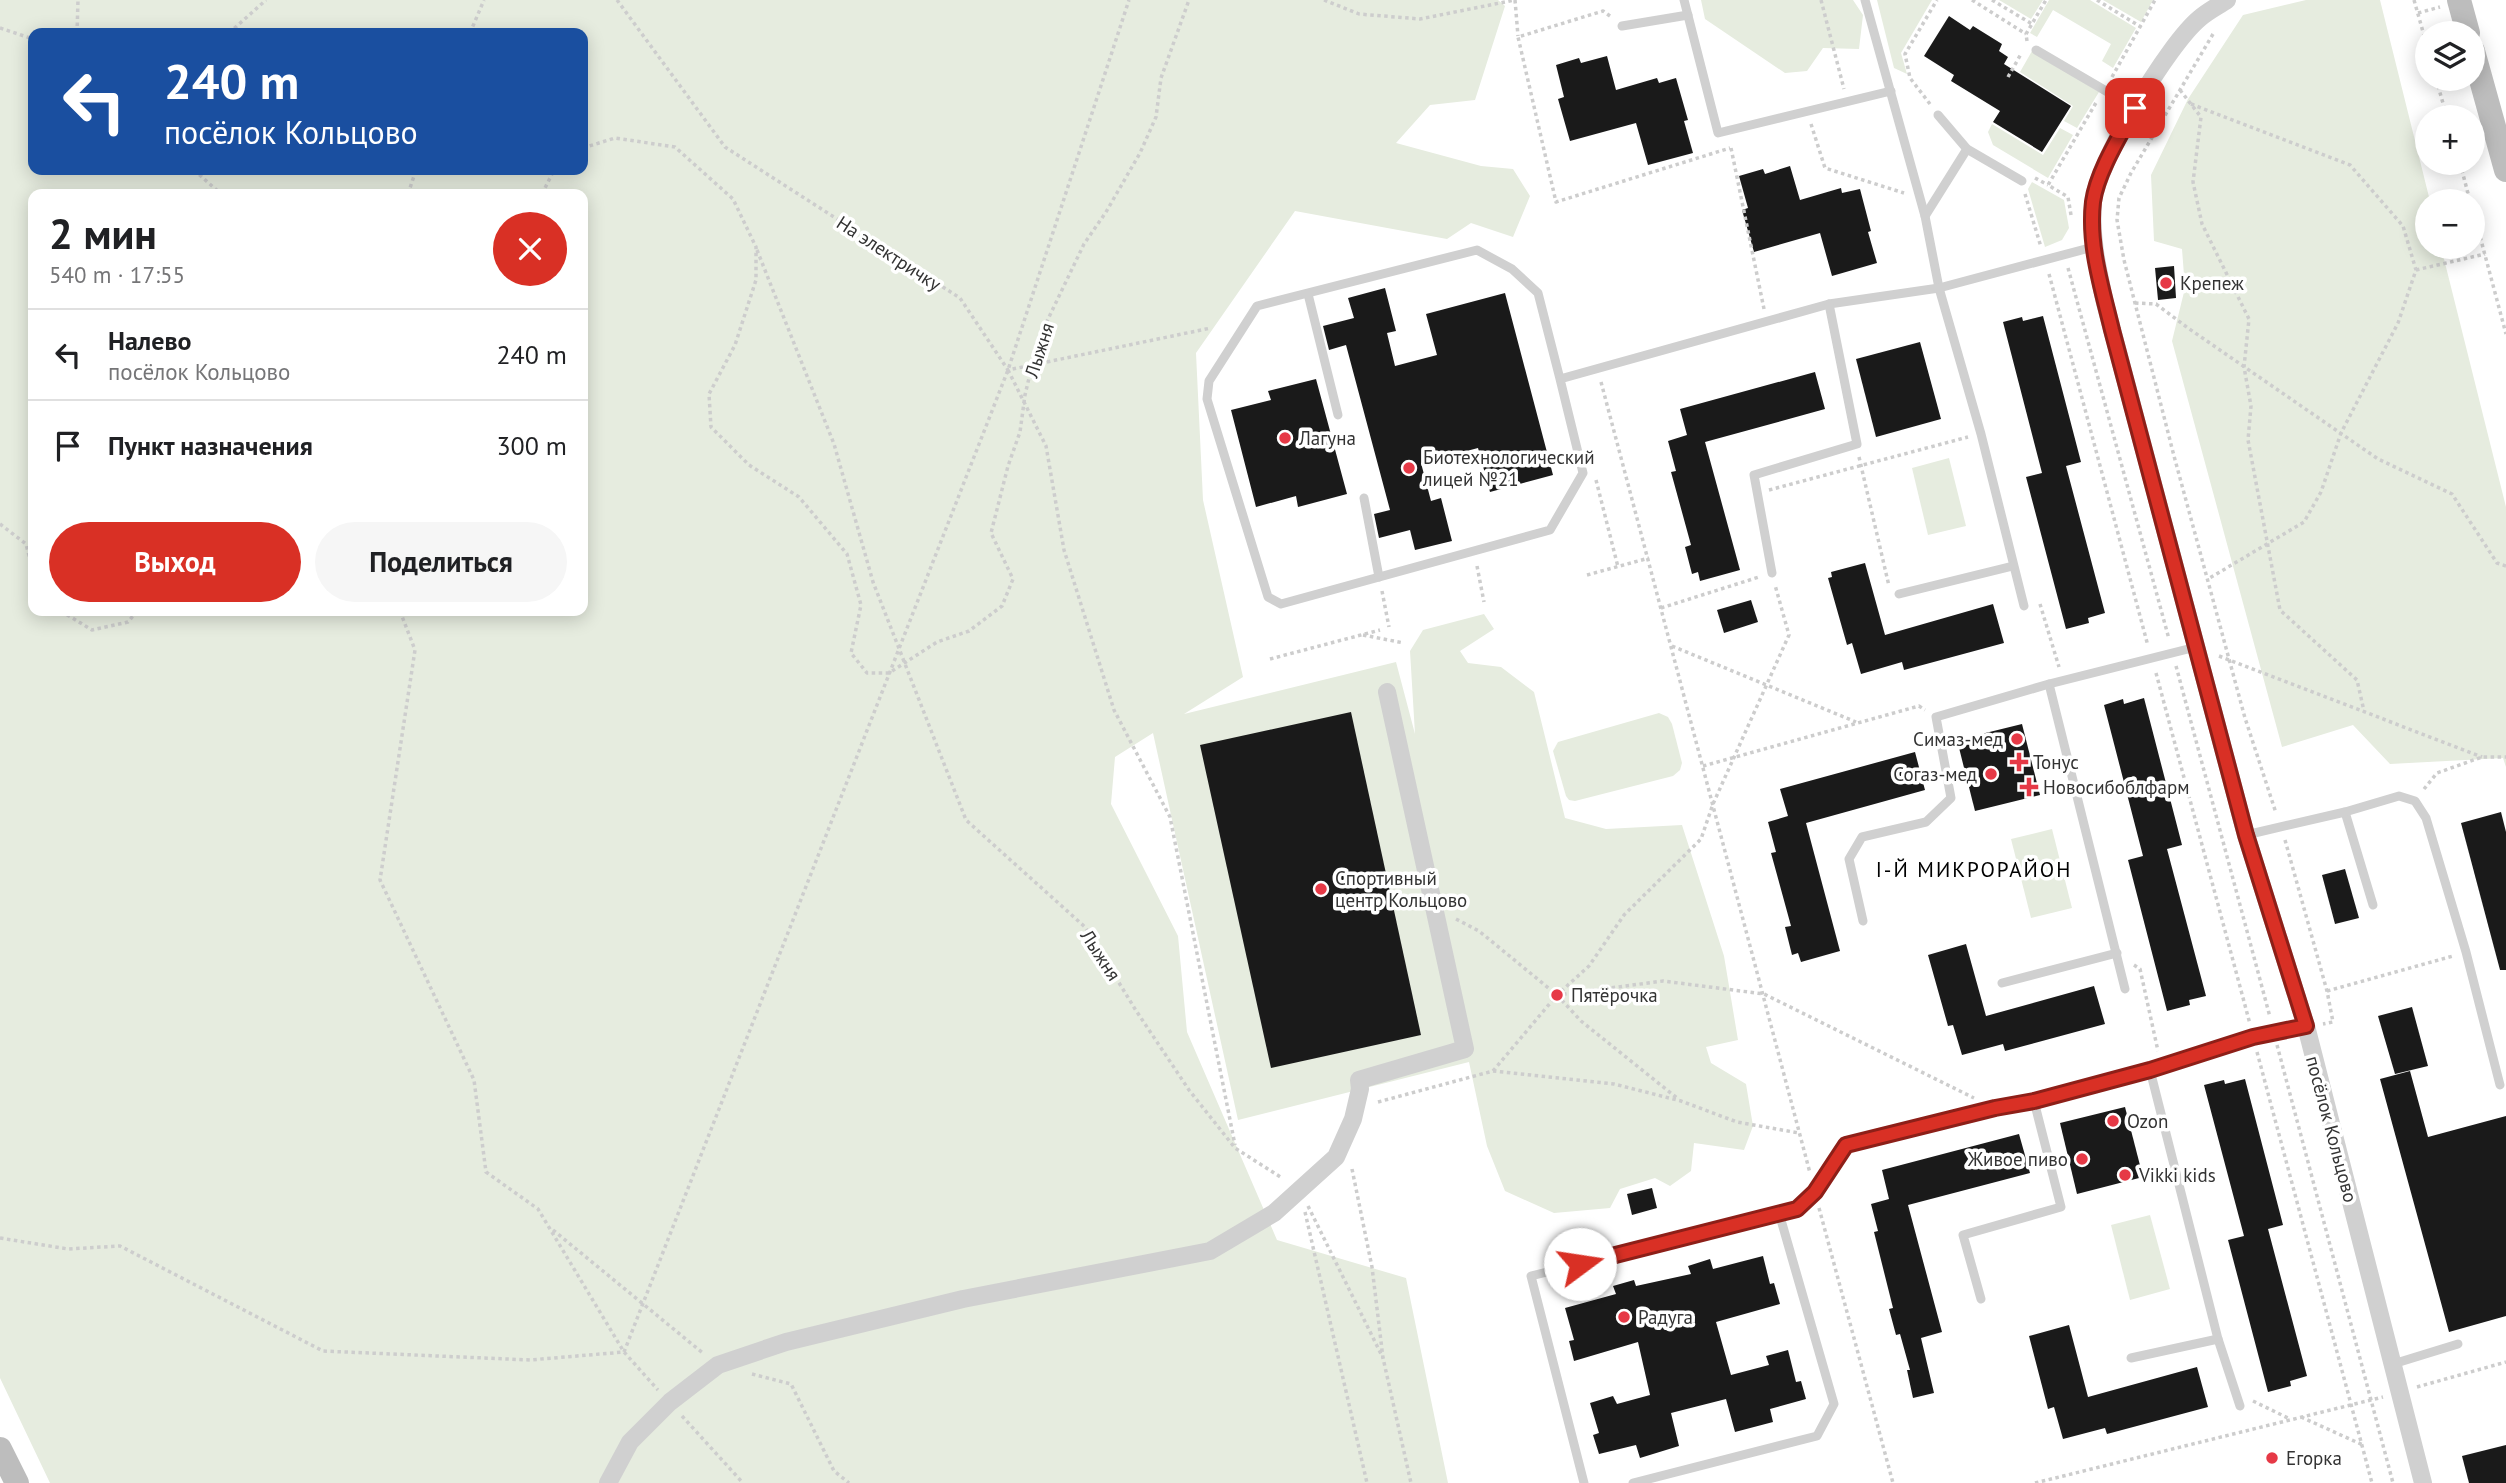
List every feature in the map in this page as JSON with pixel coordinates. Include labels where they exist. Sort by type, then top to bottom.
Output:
[{"type":"main road","points":[[2459,0],[2465,21]]},
{"type":"main road","points":[[2484,91],[2506,170]]},
{"type":"main road","points":[[0,1448],[17,1483]]},
{"type":"street","name":"посёлок Кольцово","points":[[2227,0],[2199,18],[2175,47],[2135,108],[2112,150],[2094,200],[2093,247],[2246,835],[2306,1026],[2423,1483]]},
{"type":"street","points":[[608,1483],[630,1442],[670,1402],[718,1365],[786,1342],[963,1299],[1210,1251],[1275,1213],[1336,1157],[1353,1119],[1360,1089],[1359,1080],[1465,1049],[1387,692]]},
{"type":"lane","points":[[1684,0],[1718,133],[1891,91]]},
{"type":"lane","points":[[1865,0],[1925,216],[1939,288],[1981,434],[2022,601]]},
{"type":"lane","points":[[1622,26],[1688,15]]},
{"type":"lane","points":[[2036,50],[2135,108]]},
{"type":"lane","points":[[1938,115],[1967,149],[2022,181]]},
{"type":"lane","points":[[1925,216],[1967,149]]},
{"type":"lane","points":[[1560,379],[1829,304],[1939,288],[2093,247]]},
{"type":"lane","points":[[1477,250],[1512,270],[1538,293],[1583,473],[1550,530],[1282,604],[1268,597],[1207,399],[1209,381],[1257,306],[1308,294],[1477,250]]},
{"type":"lane","points":[[1308,294],[1338,415]]},
{"type":"lane","points":[[1772,573],[1754,475],[1857,444],[1829,304]]},
{"type":"lane","points":[[1364,498],[1379,577]]},
{"type":"lane","points":[[1899,594],[2013,566]]},
{"type":"lane","points":[[1863,921],[1849,859],[1862,836],[1926,822],[1951,798],[1936,717],[2049,684],[2196,647]]},
{"type":"lane","points":[[2049,684],[2125,989]]},
{"type":"lane","points":[[2246,835],[2399,796],[2415,801],[2426,818],[2466,952],[2500,1085]]},
{"type":"lane","points":[[2345,811],[2373,905]]},
{"type":"lane","points":[[2002,983],[2117,953]]},
{"type":"lane","points":[[1584,1483],[1531,1276],[1797,1209],[1815,1192],[1846,1145],[2034,1101],[2150,1070],[2253,1037],[2306,1026]]},
{"type":"lane","points":[[2150,1070],[2218,1339],[2240,1406]]},
{"type":"lane","points":[[1982,1299],[1963,1235],[2061,1207],[2034,1101]]},
{"type":"lane","points":[[1633,1483],[1816,1436],[1834,1404],[1779,1213]]},
{"type":"lane","points":[[2131,1358],[2218,1339]]},
{"type":"lane","points":[[2393,1364],[2458,1344]]},
{"type":"path","points":[[77,28],[78,0]]},
{"type":"path","points":[[235,28],[266,0]]},
{"type":"path","points":[[472,28],[484,0]]},
{"type":"path","name":"На электричку","points":[[617,0],[725,147],[960,298],[1008,370],[1046,446],[1064,550],[1114,710],[1170,817],[1236,1148]]},
{"type":"path","points":[[624,1352],[1008,370],[1129,0]]},
{"type":"path","name":"Лыжня","points":[[756,247],[756,280],[740,332],[709,394],[711,427],[749,465],[799,497],[847,554],[861,605],[851,653],[867,673],[889,673],[937,642],[969,631],[1002,606],[1013,579],[990,533],[1007,466],[1020,432],[1038,340],[1084,244],[1140,153],[1156,117],[1161,78],[1189,0]]},
{"type":"path","points":[[1324,0],[1359,15],[1420,19],[1515,0],[1518,37],[1556,202],[1730,148]]},
{"type":"path","points":[[1821,0],[1847,102]]},
{"type":"path","points":[[1937,0],[1905,54],[1910,78],[1938,115]]},
{"type":"path","points":[[1972,0],[2026,34]]},
{"type":"path","points":[[1992,0],[2032,24]]},
{"type":"path","points":[[2008,77],[2027,45],[2026,34],[2046,0]]},
{"type":"path","points":[[2096,0],[2141,27]]},
{"type":"path","points":[[2048,185],[2155,0]]},
{"type":"path","points":[[2414,0],[2420,21]]},
{"type":"path","points":[[1518,37],[1603,11],[1622,26]]},
{"type":"path","points":[[0,28],[28,36]]},
{"type":"path","points":[[2213,34],[2119,198],[2117,220],[2135,303],[2230,660],[2327,991],[2333,1022],[2306,1026]]},
{"type":"path","points":[[2180,90],[2201,117],[2193,182],[2202,225],[2249,319],[2244,367],[2252,407],[2248,440],[2280,610],[2357,680],[2364,711]]},
{"type":"path","points":[[2191,104],[2350,165],[2403,226],[2416,270],[2398,323],[2341,433],[2321,492],[2304,522],[2208,579]]},
{"type":"path","points":[[1807,111],[1825,167],[1919,198]]},
{"type":"path","points":[[1718,133],[1730,148],[1766,321]]},
{"type":"path","name":"Лыжня","points":[[588,146],[614,138],[675,148],[733,200],[756,247],[834,443],[873,582],[966,820],[1085,928],[1189,1090],[1236,1148],[1300,1190]]},
{"type":"path","points":[[199,175],[215,189]]},
{"type":"path","points":[[2032,176],[2068,197],[2071,216]]},
{"type":"path","points":[[2022,181],[2372,1483]]},
{"type":"path","points":[[2064,253],[2393,1483]]},
{"type":"path","points":[[2485,254],[2506,334]]},
{"type":"path","points":[[2416,270],[2463,259]]},
{"type":"path","points":[[2135,303],[2156,304],[2378,459],[2452,494],[2497,563],[2506,566]]},
{"type":"path","points":[[1008,370],[1210,328]]},
{"type":"path","points":[[1597,368],[1893,1483]]},
{"type":"path","points":[[1757,493],[1981,434]]},
{"type":"path","points":[[1857,444],[1890,590],[1899,594]]},
{"type":"path","points":[[0,524],[26,544],[28,552]]},
{"type":"path","points":[[1474,551],[1484,602]]},
{"type":"path","points":[[1587,575],[1649,558]]},
{"type":"path","points":[[1493,1071],[1557,995],[1589,966],[1624,915],[1701,839],[1713,804],[1789,635],[1772,573],[1661,608]]},
{"type":"path","points":[[1379,577],[1389,627]]},
{"type":"path","points":[[2022,601],[2039,599],[2062,676]]},
{"type":"path","points":[[69,616],[92,630],[128,622],[133,616]]},
{"type":"path","points":[[403,616],[415,650],[380,880],[474,1080],[486,1172],[538,1209],[624,1352],[743,1483]]},
{"type":"path","points":[[1270,659],[1380,629]]},
{"type":"path","points":[[1361,634],[1404,643]]},
{"type":"path","points":[[1671,645],[1858,723]]},
{"type":"path","points":[[2196,647],[2482,757]]},
{"type":"path","points":[[1703,766],[1919,706],[1936,717]]},
{"type":"path","points":[[2415,801],[2437,773],[2482,757],[2506,757]]},
{"type":"path","points":[[1435,909],[1479,930],[1557,995],[1581,1021],[1681,1101]]},
{"type":"path","points":[[2327,991],[2466,952]]},
{"type":"path","points":[[2117,953],[2140,969],[2162,1066]]},
{"type":"path","points":[[1557,995],[1663,981],[1764,994],[1995,1108]]},
{"type":"path","points":[[1367,1104],[1493,1071],[1614,1084],[1681,1101],[1737,1122],[1799,1133]]},
{"type":"path","points":[[1351,1165],[1372,1267],[1383,1358],[1411,1483]]},
{"type":"path","points":[[1300,1190],[1383,1358]]},
{"type":"path","points":[[1300,1190],[1367,1483]]},
{"type":"path","points":[[0,1238],[68,1249],[120,1246],[323,1351],[530,1360],[624,1352]]},
{"type":"path","points":[[2035,1483],[2353,1405],[2506,1362]]},
{"type":"path","points":[[2235,1393],[2292,1420]]},
{"type":"path","points":[[2301,1417],[2363,1445]]},
{"type":"shaded area","points":[[0,0],[1498,0],[1505,6],[1475,100],[1430,105],[1396,143],[1481,166],[1513,169],[1530,196],[1513,237],[1471,223],[1447,239],[1295,211],[1196,353],[1203,500],[1243,677],[1184,714],[1396,662],[1415,734],[1410,651],[1423,630],[1484,614],[1494,629],[1460,651],[1468,663],[1501,667],[1534,692],[1565,818],[1606,829],[1682,825],[1724,956],[1738,1040],[1706,1047],[1711,1063],[1746,1084],[1753,1126],[1744,1150],[1694,1143],[1691,1171],[1670,1186],[1655,1178],[1620,1189],[1610,1208],[1554,1213],[1505,1191],[1487,1146],[1469,1062],[1238,1120],[1153,733],[1115,757],[1111,804],[1178,936],[1187,1032],[1277,1240],[1406,1278],[1448,1483],[50,1483],[0,1378]]},
{"type":"shaded area","points":[[1701,0],[1853,0],[1863,15],[1859,49],[1823,48],[1807,71],[1785,73],[1705,19]]},
{"type":"shaded area","points":[[1877,0],[1932,0],[1901,53],[1907,74],[1894,68]]},
{"type":"shaded area","points":[[1999,0],[2043,0],[2031,19]]},
{"type":"shaded area","points":[[2049,0],[2090,0],[2136,28],[2113,68],[2102,61],[2111,44],[2053,10],[2037,37],[2030,33]]},
{"type":"shaded area","points":[[2103,0],[2153,0],[2141,22]]},
{"type":"shaded area","points":[[2306,0],[2380,0],[2415,141],[2415,175],[2424,175],[2427,189],[2415,189],[2415,259],[2444,259],[2506,507],[2506,767],[2503,758],[2390,764],[2353,725],[2282,747],[2172,341],[2185,288],[2182,249],[2154,241],[2151,175],[2188,99],[2243,15]]},
{"type":"shaded area","points":[[2032,51],[2099,92],[2077,128],[2064,121],[2073,106],[2020,72]]},
{"type":"shaded area","points":[[1992,124],[2043,155],[2060,128],[2073,135],[2048,178],[1993,145],[1988,132]]},
{"type":"shaded area","points":[[2032,182],[2064,200],[2069,228],[2062,240],[2045,247],[2028,189]]},
{"type":"shaded area","points":[[1949,458],[1966,526],[1928,535],[1912,468]]},
{"type":"shaded area","points":[[1659,713],[1668,717],[1672,724],[1682,763],[1680,770],[1673,776],[1575,801],[1569,800],[1553,751],[1558,742]]},
{"type":"shaded area","points":[[2052,829],[2072,908],[2031,918],[2011,839]]},
{"type":"shaded area","points":[[2150,1215],[2170,1289],[2130,1300],[2111,1225]]},
{"type":"building","points":[[1949,16],[1970,30],[1973,26],[2002,44],[1999,51],[2008,57],[2004,64],[2071,106],[2042,152],[1993,122],[2000,111],[1951,81],[1954,75],[1924,56]]},
{"type":"building","points":[[1607,56],[1616,90],[1657,78],[1659,83],[1676,78],[1688,120],[1684,121],[1693,153],[1648,165],[1636,123],[1570,141],[1558,99],[1564,97],[1556,65],[1579,58],[1581,63]]},
{"type":"building","points":[[1790,166],[1800,200],[1841,188],[1842,193],[1860,189],[1877,263],[1832,276],[1820,233],[1754,252],[1742,210],[1748,208],[1739,176],[1763,169],[1765,174]]},
{"type":"building","name":"Крепеж","points":[[2174,266],[2176,298],[2158,300],[2155,268]]},
{"type":"building","points":[[1385,288],[1396,331],[1387,333],[1395,366],[1437,355],[1426,314],[1505,293],[1553,475],[1490,492],[1478,448],[1421,463],[1431,501],[1441,498],[1452,541],[1415,550],[1410,530],[1379,538],[1374,514],[1390,510],[1346,345],[1329,350],[1323,326],[1354,318],[1348,298]]},
{"type":"building","points":[[2043,316],[2081,462],[2066,466],[2105,613],[2088,618],[2089,623],[2066,629],[2026,477],[2042,473],[2003,322],[2022,317],[2023,321]]},
{"type":"building","points":[[1920,342],[1941,419],[1876,437],[1856,359]]},
{"type":"building","points":[[1815,372],[1825,409],[1705,442],[1740,570],[1700,581],[1698,572],[1692,574],[1685,547],[1691,545],[1671,472],[1676,471],[1668,441],[1687,435],[1680,409]]},
{"type":"building","name":"Лагуна","points":[[1316,379],[1347,494],[1298,507],[1296,496],[1256,507],[1231,410],[1271,400],[1268,391]]},
{"type":"building","points":[[1865,563],[1885,635],[1993,604],[2004,643],[1904,670],[1902,662],[1861,674],[1852,643],[1847,645],[1828,578],[1832,577],[1831,572]]},
{"type":"building","points":[[1751,600],[1758,622],[1724,633],[1717,610]]},
{"type":"building","points":[[2144,698],[2182,845],[2167,849],[2206,996],[2189,1000],[2190,1005],[2167,1011],[2128,860],[2143,856],[2104,705],[2123,699],[2124,704]]},
{"type":"building","points":[[1351,712],[1421,1035],[1271,1068],[1200,745]]},
{"type":"building","points":[[2022,724],[2040,795],[1975,811],[1957,740]]},
{"type":"building","points":[[1915,752],[1925,790],[1806,823],[1840,951],[1801,962],[1798,953],[1792,955],[1785,927],[1791,926],[1771,853],[1776,852],[1768,822],[1788,816],[1780,789]]},
{"type":"building","points":[[2501,812],[2506,832],[2506,970],[2500,970],[2461,823]]},
{"type":"building","points":[[2345,869],[2359,918],[2335,924],[2322,875]]},
{"type":"building","points":[[1966,944],[1986,1016],[2094,986],[2105,1024],[2005,1051],[2003,1044],[1962,1055],[1953,1025],[1948,1026],[1928,955]]},
{"type":"building","points":[[2412,1007],[2428,1066],[2395,1074],[2378,1016]]},
{"type":"building","points":[[2410,1071],[2428,1137],[2506,1116],[2506,1316],[2449,1332],[2380,1079]]},
{"type":"building","points":[[2245,1079],[2283,1225],[2268,1229],[2307,1376],[2290,1381],[2291,1386],[2268,1392],[2228,1240],[2244,1236],[2204,1085]]},
{"type":"building","points":[[2125,1107],[2143,1177],[2077,1194],[2060,1123]]},
{"type":"building","points":[[2019,1134],[2030,1173],[1908,1205],[1942,1332],[1921,1338],[1934,1393],[1913,1398],[1907,1370],[1910,1370],[1900,1334],[1896,1335],[1889,1309],[1893,1308],[1874,1232],[1878,1231],[1871,1204],[1889,1199],[1882,1170]]},
{"type":"building","points":[[1652,1188],[1657,1208],[1632,1215],[1627,1194]]},
{"type":"building","points":[[1763,1256],[1770,1284],[1774,1283],[1780,1304],[1716,1322],[1731,1375],[1769,1365],[1766,1356],[1788,1350],[1796,1382],[1801,1381],[1806,1399],[1770,1409],[1773,1422],[1735,1432],[1726,1399],[1671,1413],[1679,1446],[1640,1458],[1636,1445],[1599,1454],[1593,1435],[1599,1433],[1590,1403],[1613,1396],[1617,1404],[1650,1395],[1638,1342],[1574,1361],[1569,1341],[1574,1340],[1565,1308],[1616,1294],[1613,1286],[1634,1280],[1636,1286],[1691,1274],[1688,1266],[1710,1259],[1713,1269]]},
{"type":"building","points":[[2069,1325],[2088,1397],[2197,1367],[2208,1407],[2107,1434],[2105,1428],[2063,1439],[2054,1407],[2048,1409],[2029,1336]]},
{"type":"building","points":[[2506,1445],[2506,1483],[2469,1483],[2462,1456]]},
{"type":"place","name":"Крепеж","points":[[2166,283]]},
{"type":"place","name":"Лагуна","points":[[1285,438]]},
{"type":"place","name":"Биотехнологический лицей №21","points":[[1409,468]]},
{"type":"place","name":"Симаз-мед","points":[[2017,739]]},
{"type":"place","name":"Тонус","points":[[2019,762]]},
{"type":"place","name":"Согаз-мед","points":[[1991,774]]},
{"type":"place","name":"Новосибоблфарм","points":[[2029,787]]},
{"type":"place","name":"Спортивный центр Кольцово","points":[[1321,889]]},
{"type":"place","name":"Пятёрочка","points":[[1557,995]]},
{"type":"place","name":"Ozon","points":[[2113,1121]]},
{"type":"place","name":"Живое пиво","points":[[2082,1159]]},
{"type":"place","name":"Vikki kids","points":[[2125,1175]]},
{"type":"place","name":"Радуга","points":[[1624,1317]]},
{"type":"place","name":"Егорка","points":[[2272,1458]]},
{"type":"district","name":"I-Й МИКРОРАЙОН","points":[[1974,870]]},
{"type":"route","points":[[1580,1264],[1797,1209],[1815,1192],[1846,1145],[2034,1101],[2150,1070],[2253,1037],[2306,1026],[2246,835],[2112,330],[2093,247],[2094,200],[2112,150],[2135,108]]}]
